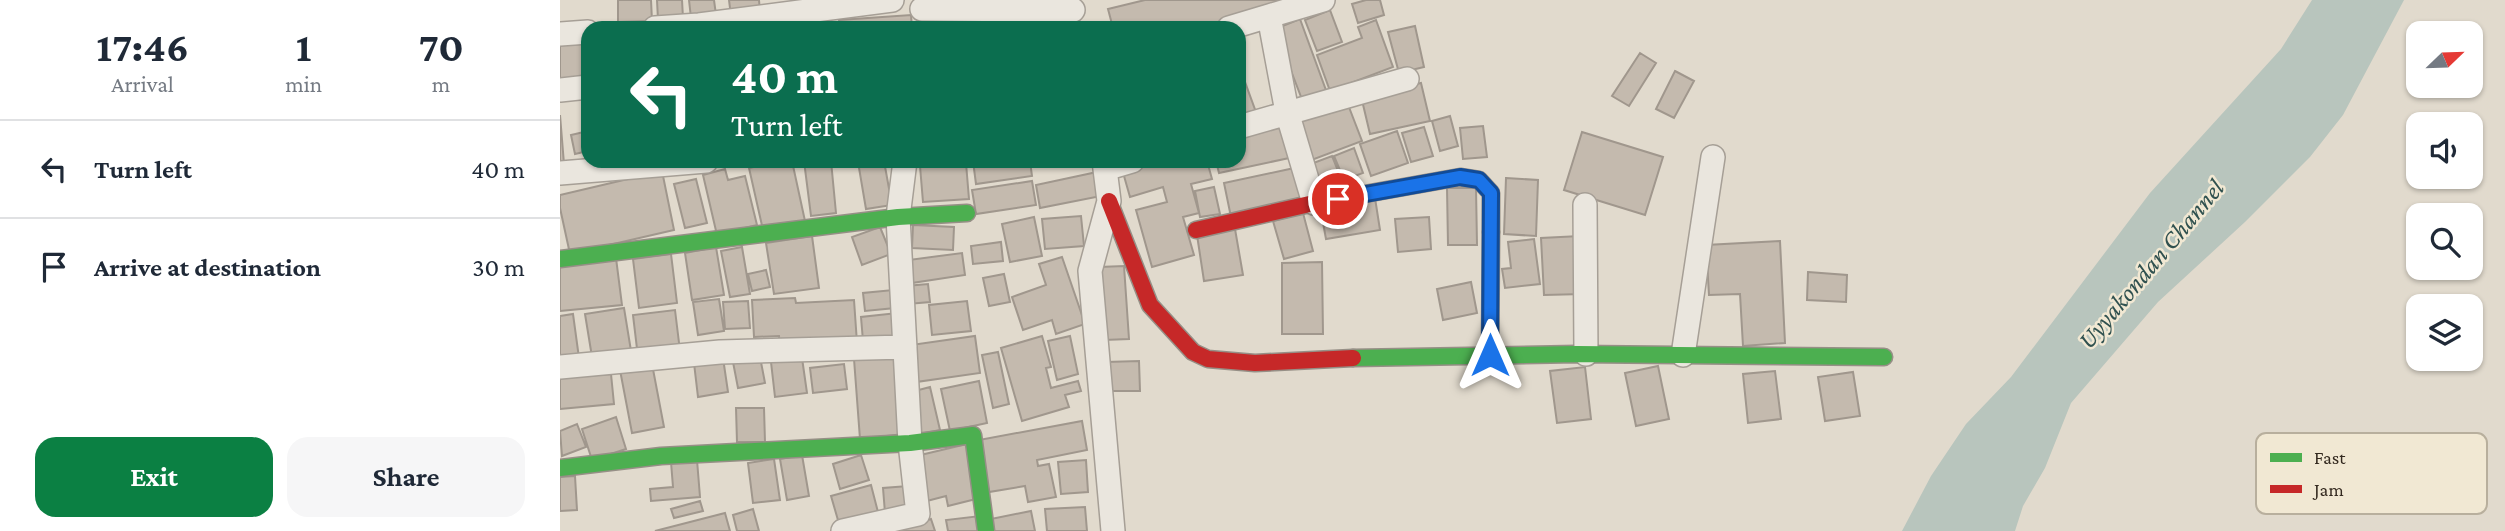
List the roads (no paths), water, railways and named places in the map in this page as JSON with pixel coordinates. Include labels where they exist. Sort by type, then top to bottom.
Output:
[{"type":"street","points":[[730,21],[892,0]]},
{"type":"street","points":[[1246,23],[1323,0]]},
{"type":"street","points":[[922,12],[1074,12]]},
{"type":"street","points":[[1269,16],[1287,112],[1314,203]]},
{"type":"street","points":[[560,34],[581,32]]},
{"type":"street","points":[[1246,125],[1407,79]]},
{"type":"street","points":[[560,90],[581,88]]},
{"type":"street","points":[[1683,355],[1713,157]]},
{"type":"street","points":[[560,173],[621,168]]},
{"type":"street","points":[[843,531],[918,514],[910,443],[898,217],[904,168]]},
{"type":"street","points":[[1105,168],[1109,201],[1150,305],[1193,352],[1209,359],[1255,363],[1370,357],[1586,354],[1884,357]]},
{"type":"street","points":[[1196,230],[1314,203],[1460,177],[1479,180],[1491,193],[1490,355]]},
{"type":"street","points":[[1109,201],[1090,271],[1113,531]]},
{"type":"street","points":[[1586,205],[1586,354]]},
{"type":"street","points":[[560,259],[898,217],[967,213]]},
{"type":"street","points":[[560,367],[720,352],[905,348]]},
{"type":"street","points":[[560,468],[661,456],[910,443],[974,435],[986,531]]},
{"type":"water","name":"Uyyakondan Channel","points":[[2312,0],[2404,0],[2343,115],[2310,157],[2245,222],[2158,302],[2071,403],[2045,468],[2023,506],[2015,531],[1902,531],[1931,476],[1966,424],[2011,377],[2150,193],[2281,49]]}]
